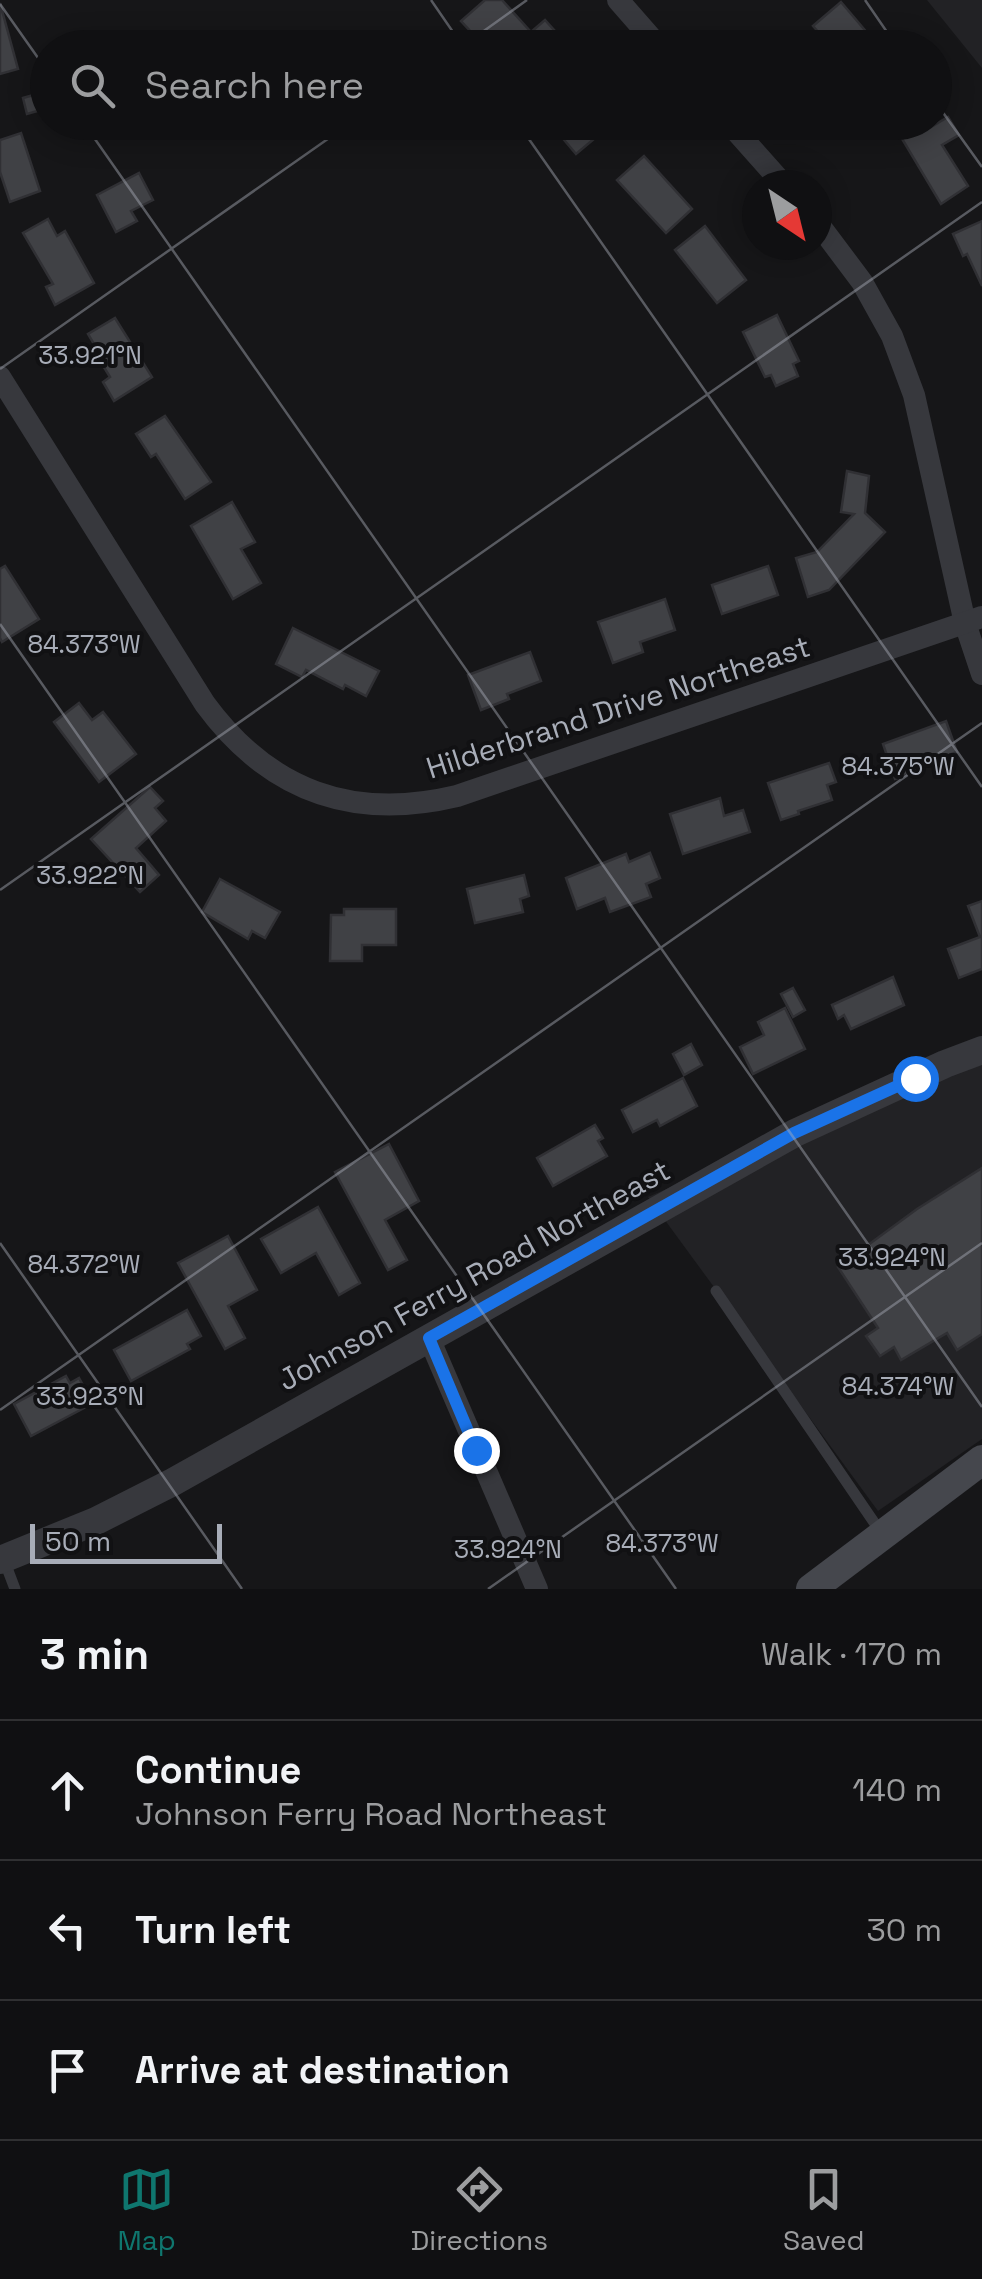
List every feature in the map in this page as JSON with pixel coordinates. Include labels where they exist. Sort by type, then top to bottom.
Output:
[{"type":"main road","points":[[811,1589],[982,1460]]},
{"type":"street","points":[[618,0],[644,30]]},
{"type":"street","points":[[744,140],[771,170]]},
{"type":"street","points":[[832,242],[862,282],[892,336],[914,395],[974,620],[982,674]]},
{"type":"street","name":"Hilderbrand Drive Northeast","points":[[0,377],[223,728],[250,755],[288,780],[330,797],[374,806],[427,803],[457,796],[974,620]]},
{"type":"street","name":"Johnson Ferry Road Northeast","points":[[2,1559],[96,1521],[173,1482],[794,1133],[982,1050]]},
{"type":"street","points":[[429,1338],[537,1589]]},
{"type":"lane","points":[[716,1291],[882,1534]]},
{"type":"lane","points":[[2,1559],[16,1589]]},
{"type":"shaded area","points":[[927,0],[982,0],[982,68],[952,30]]},
{"type":"shaded area","points":[[982,1053],[982,1439],[878,1511],[648,1197]]},
{"type":"building","points":[[485,0],[502,0],[529,30],[469,30],[461,21]]},
{"type":"building","points":[[841,2],[865,30],[816,30],[813,26]]},
{"type":"building","points":[[0,3],[18,69],[0,74]]},
{"type":"building","points":[[545,20],[554,30],[533,30]]},
{"type":"building","points":[[30,96],[30,113],[27,114],[23,98]]},
{"type":"building","points":[[21,133],[40,191],[10,202],[0,172],[0,140]]},
{"type":"building","points":[[564,140],[593,140],[576,154]]},
{"type":"building","points":[[903,140],[950,140],[942,145],[968,186],[941,204]]},
{"type":"building","points":[[644,156],[692,209],[666,233],[617,180]]},
{"type":"building","points":[[139,173],[153,200],[131,211],[137,221],[116,232],[97,195]]},
{"type":"building","points":[[48,219],[57,236],[65,231],[94,283],[55,305],[46,287],[53,284],[23,233]]},
{"type":"building","points":[[982,221],[982,286],[953,234]]},
{"type":"building","points":[[705,226],[746,280],[717,303],[675,250]]},
{"type":"building","points":[[777,315],[799,361],[793,364],[798,376],[776,386],[771,375],[765,377],[743,332]]},
{"type":"building","points":[[115,318],[152,377],[114,401],[103,382],[110,377],[88,334]]},
{"type":"building","points":[[165,416],[211,482],[185,499],[156,454],[151,457],[136,434]]},
{"type":"building","points":[[847,471],[869,476],[865,513],[885,532],[829,590],[808,597],[796,558],[817,552],[854,514],[841,512]]},
{"type":"building","points":[[232,502],[255,542],[241,549],[261,583],[233,599],[191,526]]},
{"type":"building","points":[[5,566],[39,619],[2,642],[0,569]]},
{"type":"building","points":[[768,566],[778,595],[722,614],[712,585]]},
{"type":"building","points":[[665,599],[675,630],[640,642],[643,652],[613,663],[598,622]]},
{"type":"building","points":[[293,628],[379,671],[366,696],[306,670],[302,677],[276,664]]},
{"type":"building","points":[[530,652],[541,681],[507,694],[509,699],[481,710],[468,675]]},
{"type":"building","points":[[79,703],[92,720],[103,712],[136,754],[99,782],[54,722]]},
{"type":"building","points":[[946,721],[957,752],[916,763],[919,771],[895,779],[883,744]]},
{"type":"building","points":[[829,763],[836,782],[827,785],[832,800],[781,820],[768,783]]},
{"type":"building","points":[[150,787],[163,801],[155,808],[166,821],[136,848],[159,875],[140,892],[91,839]]},
{"type":"building","points":[[720,798],[724,816],[743,810],[750,832],[683,854],[670,814]]},
{"type":"building","points":[[650,853],[660,878],[646,884],[651,897],[610,912],[605,898],[577,909],[566,878],[626,854],[629,862]]},
{"type":"building","points":[[524,875],[529,896],[520,899],[523,912],[475,923],[467,889]]},
{"type":"building","points":[[220,879],[280,912],[265,938],[252,931],[248,939],[202,912]]},
{"type":"building","points":[[982,901],[982,969],[959,978],[948,949],[980,937],[968,906]]},
{"type":"building","points":[[344,909],[396,909],[396,945],[362,945],[362,961],[330,961],[331,915],[344,915]]},
{"type":"building","points":[[893,977],[904,1005],[851,1029],[844,1015],[838,1019],[832,1005]]},
{"type":"building","points":[[793,988],[805,1010],[793,1017],[781,994]]},
{"type":"building","points":[[785,1008],[805,1049],[753,1074],[740,1047],[764,1035],[758,1022]]},
{"type":"building","points":[[691,1044],[702,1065],[684,1075],[673,1054]]},
{"type":"building","points":[[683,1078],[697,1106],[660,1126],[657,1120],[633,1132],[622,1110]]},
{"type":"building","points":[[595,1125],[607,1156],[553,1186],[537,1158]]},
{"type":"building","points":[[389,1144],[419,1201],[385,1220],[407,1260],[388,1270],[335,1172]]},
{"type":"building","points":[[982,1168],[982,1334],[957,1350],[947,1333],[901,1360],[894,1347],[880,1356],[866,1336],[878,1328],[838,1267],[917,1209]]},
{"type":"building","points":[[318,1207],[360,1283],[339,1295],[316,1253],[281,1273],[261,1239]]},
{"type":"building","points":[[228,1236],[257,1290],[228,1306],[245,1338],[225,1349],[178,1263]]},
{"type":"building","points":[[187,1310],[201,1336],[187,1344],[190,1349],[131,1381],[114,1350]]},
{"type":"building","points":[[66,1376],[70,1383],[79,1378],[91,1400],[82,1404],[84,1408],[31,1436],[14,1404]]},
{"type":"route","points":[[476,1450],[429,1338],[794,1133],[915,1078]]}]
